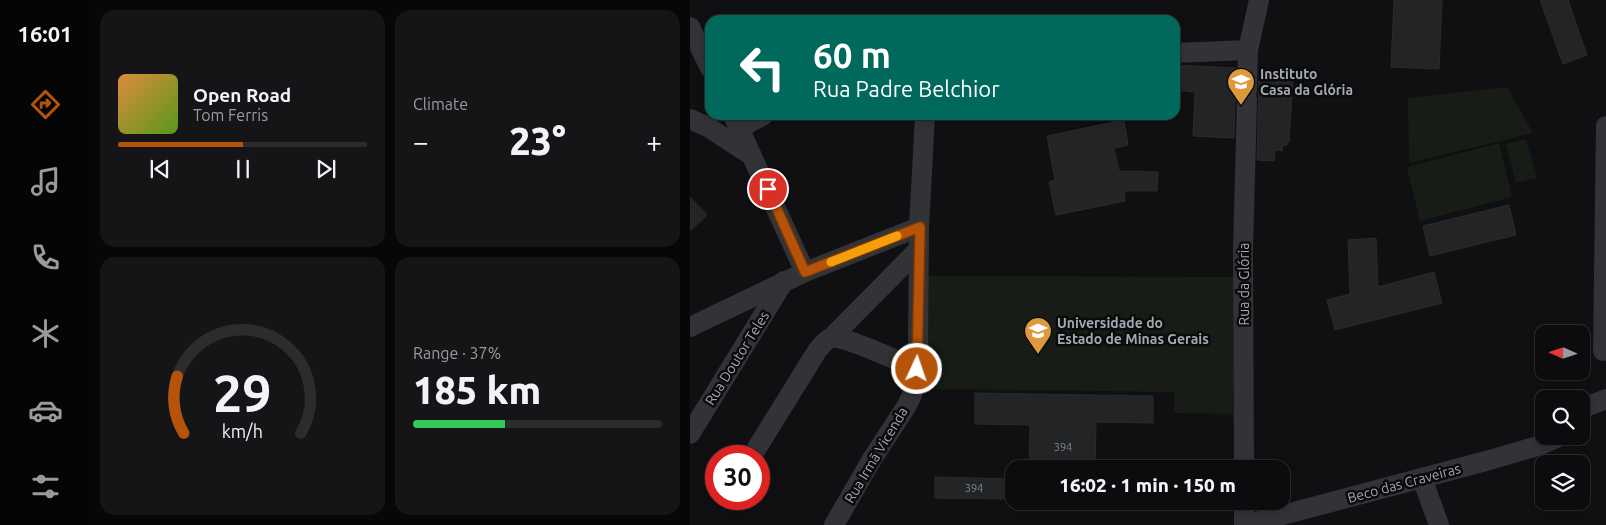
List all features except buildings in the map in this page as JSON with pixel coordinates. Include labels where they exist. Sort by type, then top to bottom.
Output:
[{"type":"street","name":"Rua da Glória","points":[[1244,460],[1243,250],[1248,50],[1259,0]]},
{"type":"street","points":[[690,27],[705,58]]},
{"type":"street","points":[[1180,53],[1248,50]]},
{"type":"street","points":[[690,119],[708,127],[752,156]]},
{"type":"street","name":"Rua Irmã Vicenda","points":[[834,525],[912,395],[917,369],[919,249],[925,120]]},
{"type":"street","points":[[737,122],[805,272]]},
{"type":"street","points":[[1603,352],[1606,126]]},
{"type":"street","points":[[690,327],[805,272],[920,227]]},
{"type":"street","points":[[759,445],[817,351],[919,249]]},
{"type":"street","name":"Rua Doutor Teles","points":[[690,434],[784,282]]},
{"type":"street","points":[[831,338],[847,340],[917,369]]},
{"type":"street","points":[[1590,405],[1606,399]]},
{"type":"street","name":"Beco das Craveiras","points":[[1245,525],[1538,445]]},
{"type":"street","points":[[1422,478],[1439,525]]},
{"type":"street","points":[[1244,510],[1245,525]]},
{"type":"shaded area","points":[[1507,87],[1533,133],[1409,163],[1408,98]]},
{"type":"shaded area","points":[[1526,139],[1537,178],[1516,183],[1506,144]]},
{"type":"shaded area","points":[[1499,143],[1512,197],[1420,221],[1407,167]]},
{"type":"shaded area","points":[[927,276],[1233,277],[1233,414],[1174,413],[1174,392],[926,389]]},
{"type":"slow traffic","points":[[831,262],[897,236]]},
{"type":"place","name":"Instituto Casa da Glória","points":[[1241,106]]},
{"type":"place","name":"Universidade do Estado de Minas Gerais","points":[[1038,355]]},
{"type":"route","points":[[768,189],[805,272],[920,227],[917,369]]}]
